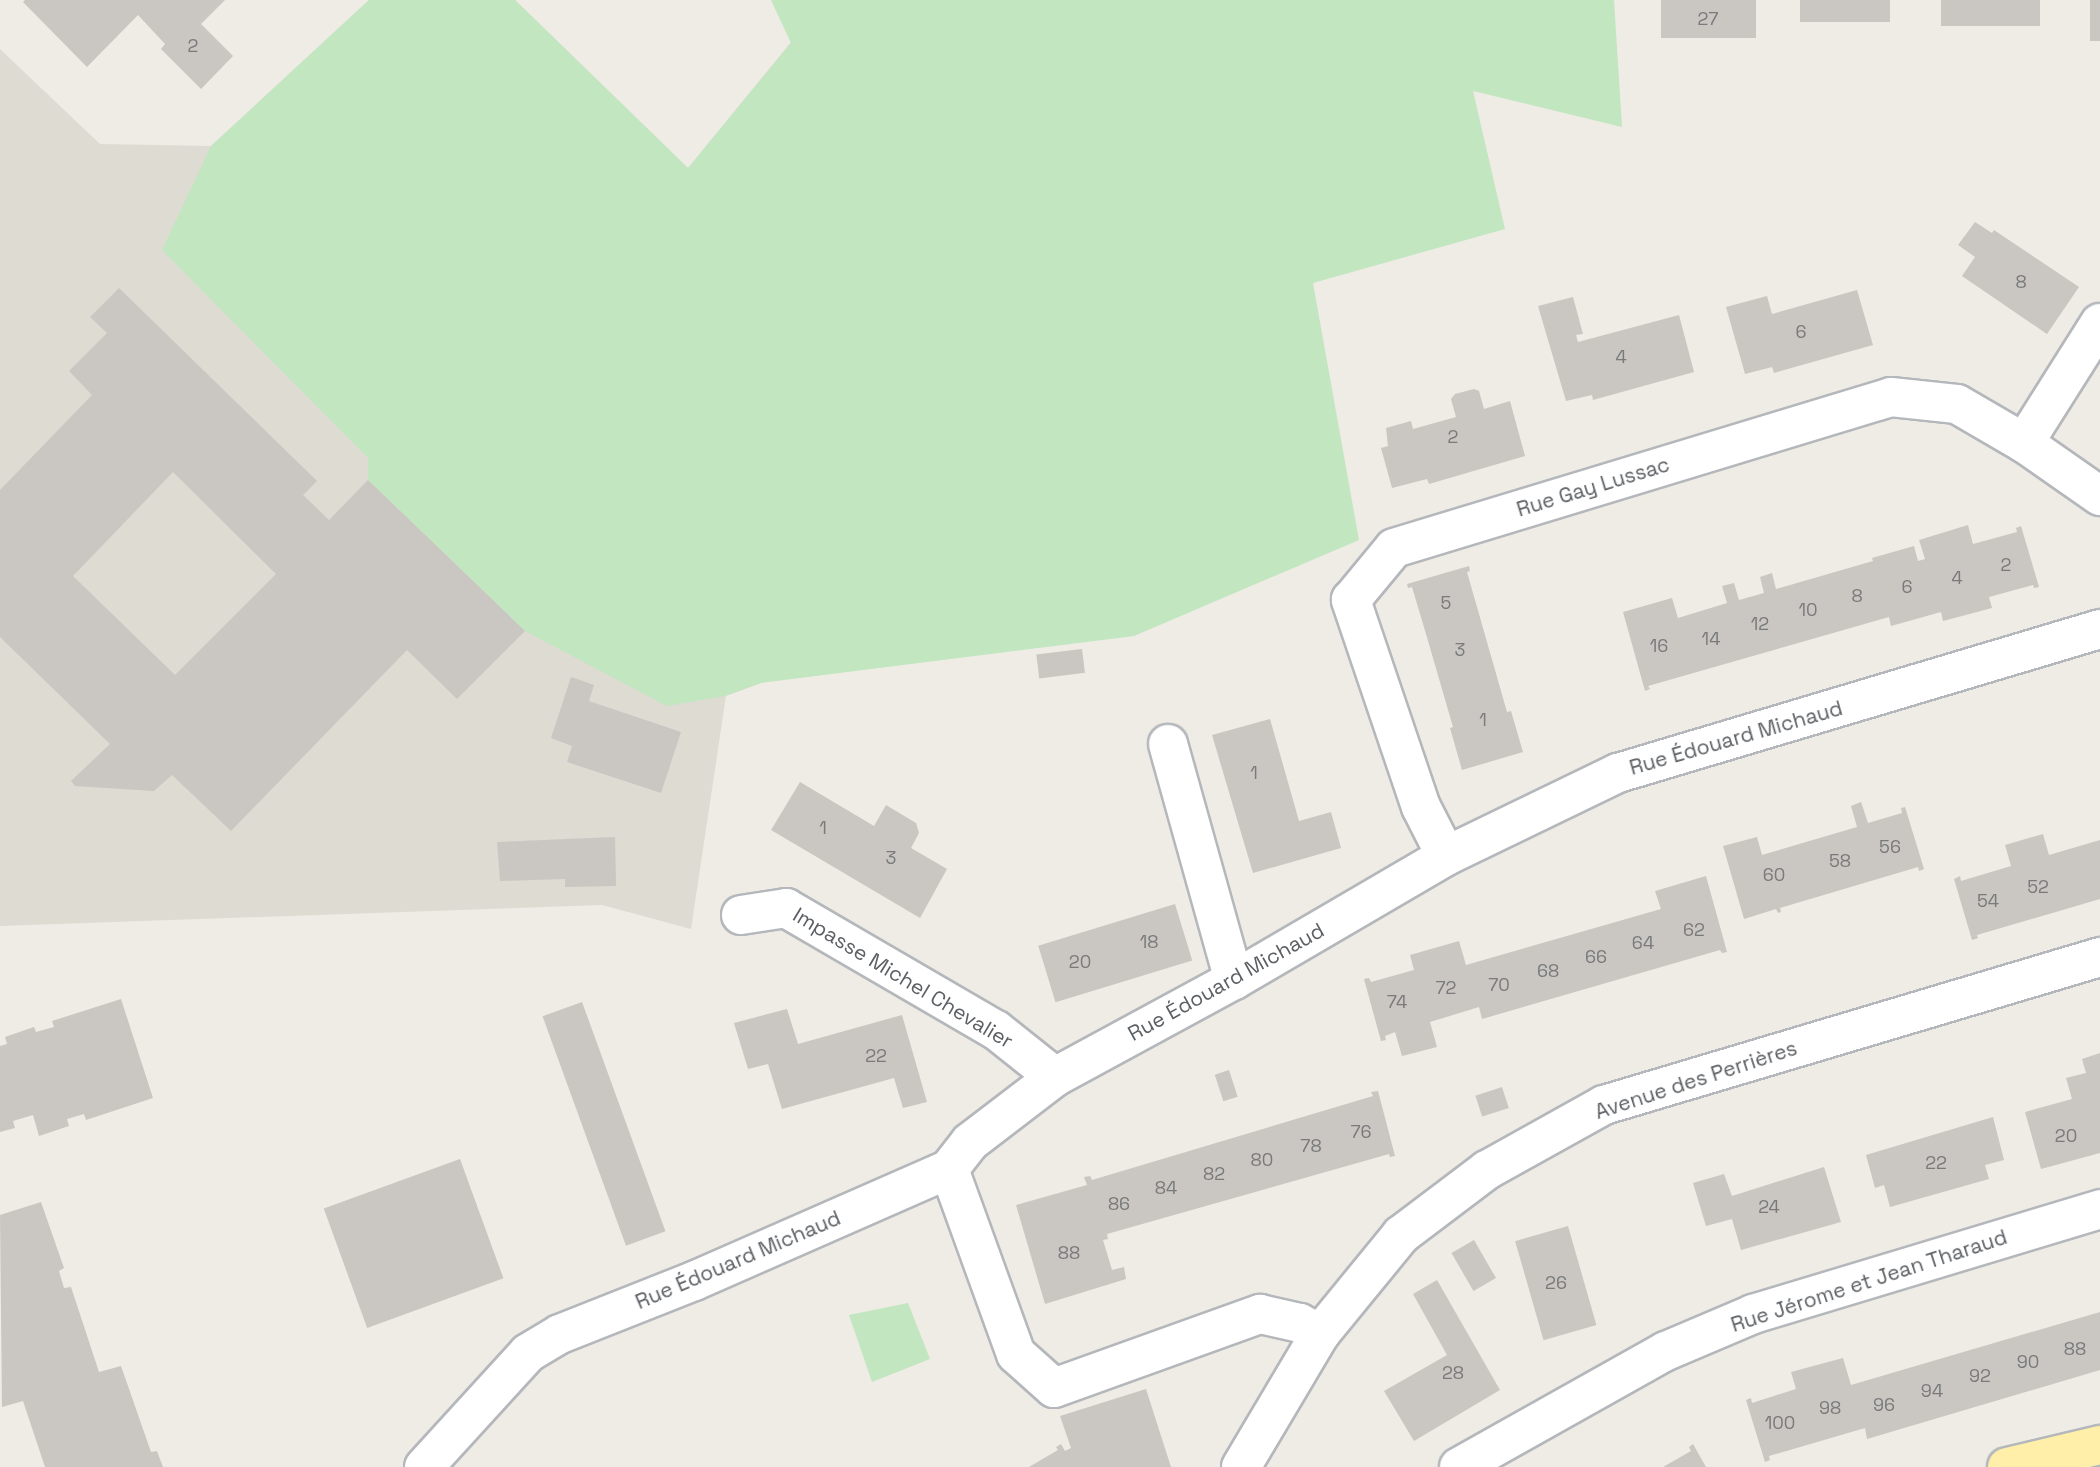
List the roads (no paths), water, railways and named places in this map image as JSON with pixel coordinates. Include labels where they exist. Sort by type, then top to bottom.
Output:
[{"type":"main road","points":[[2007,1467],[2100,1445]]},
{"type":"street","points":[[2024,443],[2100,323]]},
{"type":"street","name":"Rue Gay Lussac","points":[[1446,856],[1421,807],[1352,600],[1394,548],[1891,397],[1957,404],[2024,443],[2100,496]]},
{"type":"street","name":"Rue Édouard Michaud","points":[[426,1466],[528,1353],[561,1334],[694,1281],[949,1169],[971,1142],[1055,1077],[1234,980],[1446,856],[1618,773],[2100,629]]},
{"type":"street","points":[[1168,744],[1234,980]]},
{"type":"street","name":"Impasse Michel Chevalier","points":[[741,915],[786,908],[996,1030],[1055,1077]]},
{"type":"street","name":"Avenue des Perrières","points":[[1241,1467],[1320,1334],[1401,1235],[1487,1170],[1604,1105],[2100,957]]},
{"type":"street","points":[[949,1169],[1016,1354],[1054,1388],[1260,1314],[1300,1323],[1320,1334]]},
{"type":"street","name":"Rue Jérome et Jean Tharaud","points":[[1459,1467],[1667,1350],[1753,1314],[2100,1209]]}]
